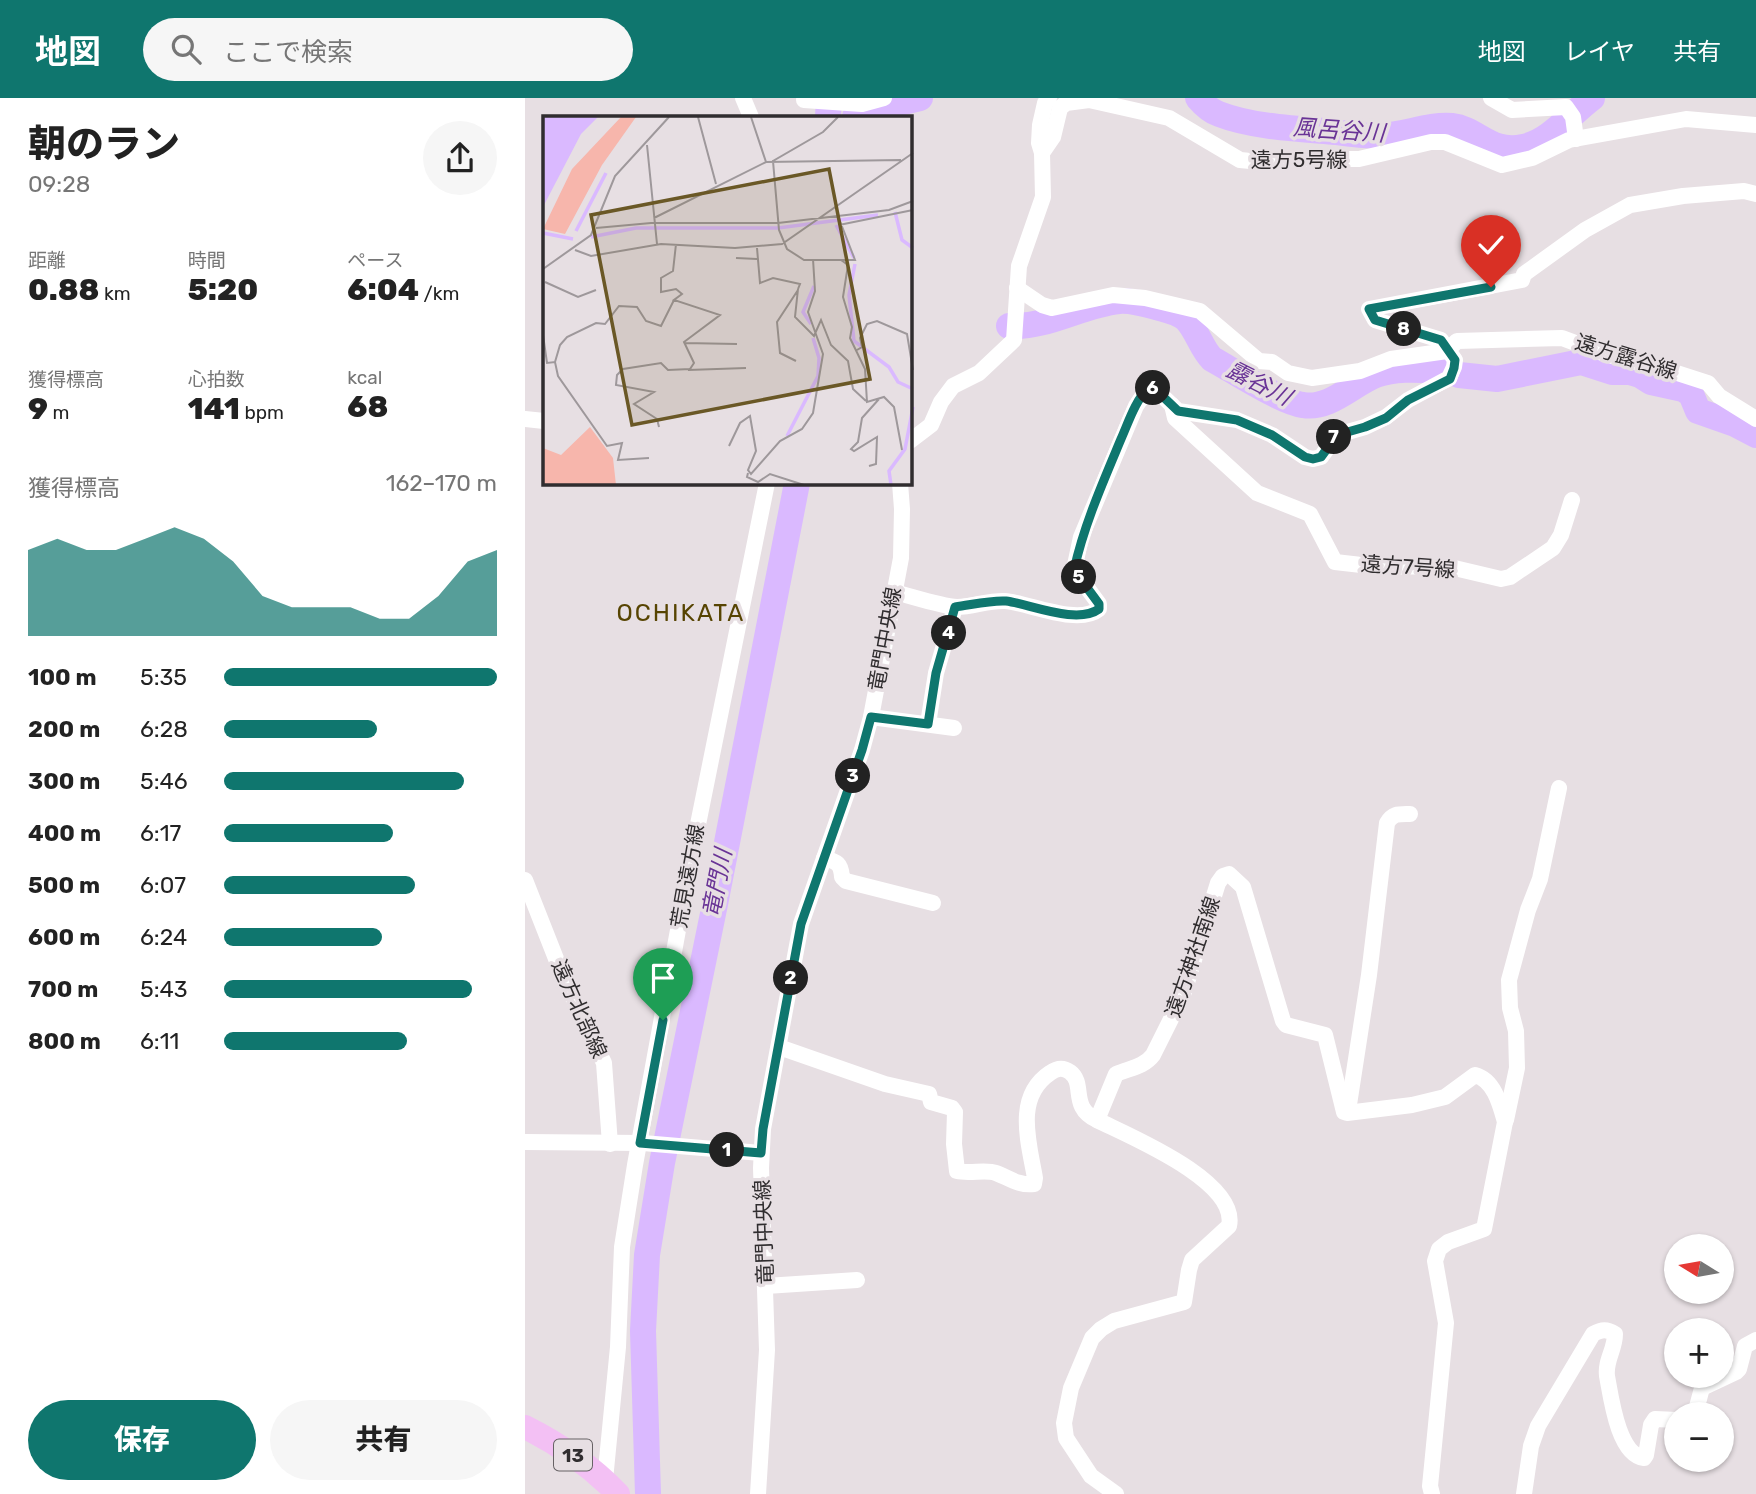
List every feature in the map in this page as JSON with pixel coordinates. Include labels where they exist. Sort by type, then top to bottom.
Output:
[{"type":"main road","name":"13","points":[[525,1427],[570,1453],[613,1488]]},
{"type":"street","points":[[743,98],[751,116]]},
{"type":"street","points":[[805,100],[850,101],[862,104],[884,98]]},
{"type":"street","points":[[912,439],[931,425],[941,402],[953,386],[979,373],[1014,340],[1019,266],[1043,197],[1040,125],[1045,103],[1049,98]]},
{"type":"street","points":[[1492,98],[1513,110],[1562,106],[1571,113],[1576,139]]},
{"type":"street","name":"遠方5号線","points":[[1042,153],[1053,137],[1060,108],[1066,103],[1089,100],[1169,118],[1240,160],[1261,162],[1287,159],[1359,159],[1431,142],[1445,142],[1502,165],[1532,158],[1576,139],[1686,119],[1756,125]]},
{"type":"street","points":[[1172,405],[1178,411],[1237,420],[1272,435],[1305,457],[1321,457],[1337,435],[1386,418],[1408,400],[1450,379],[1455,360],[1441,340],[1375,320],[1369,309],[1522,280],[1524,274],[1585,230],[1630,205],[1683,196],[1744,191],[1756,194]]},
{"type":"street","name":"遠方露谷線","points":[[1017,288],[1042,305],[1052,308],[1113,295],[1145,298],[1200,311],[1259,361],[1272,362],[1288,373],[1312,378],[1360,371],[1391,359],[1447,351],[1457,341],[1562,338],[1605,354],[1708,383],[1719,396],[1756,419]]},
{"type":"street","name":"遠方7号線","points":[[894,592],[955,607],[1003,601],[1064,614],[1085,615],[1099,609],[1099,604],[1074,570],[1081,537],[1113,458],[1143,393],[1149,387],[1154,388],[1172,405],[1175,418],[1190,433],[1257,493],[1310,514],[1335,562],[1379,567],[1446,566],[1501,579],[1510,577],[1553,548],[1573,500]]},
{"type":"street","points":[[525,419],[543,421]]},
{"type":"street","name":"荒見遠方線","points":[[613,1488],[622,1247],[691,859],[767,485]]},
{"type":"street","name":"竜門中央線","points":[[758,1494],[767,1350],[761,1153],[763,1129],[801,924],[871,717],[901,558],[900,485]]},
{"type":"street","points":[[928,724],[936,673],[955,607]]},
{"type":"street","points":[[871,717],[954,728]]},
{"type":"street","points":[[1432,1494],[1430,1486],[1445,1323],[1434,1261],[1448,1242],[1484,1229],[1517,1068],[1516,1031],[1510,1008],[1509,980],[1528,910],[1540,879],[1559,788]]},
{"type":"street","points":[[1410,814],[1397,814],[1387,823],[1369,975],[1347,1113],[1412,1105],[1445,1097],[1475,1075],[1483,1077],[1491,1086],[1505,1122]]},
{"type":"street","points":[[824,858],[841,866],[842,877],[846,881],[933,903]]},
{"type":"street","name":"遠方神社南線","points":[[1097,1121],[1116,1074],[1148,1062],[1166,1031],[1183,995],[1218,883],[1223,876],[1229,874],[1243,887],[1283,1021],[1286,1025],[1325,1035],[1344,1112],[1347,1113]]},
{"type":"street","name":"遠方北部線","points":[[525,880],[564,979],[604,1063],[610,1144]]},
{"type":"street","points":[[779,1047],[885,1084],[929,1094],[932,1102],[952,1108],[955,1112],[957,1171],[969,1174],[994,1172],[1030,1185],[1034,1184],[1035,1178],[1025,1126],[1027,1109],[1033,1093],[1043,1079],[1058,1068],[1067,1070],[1074,1076],[1086,1115],[1169,1156],[1202,1177],[1229,1210],[1229,1226],[1192,1260],[1184,1302],[1114,1321],[1101,1329],[1092,1338],[1070,1388],[1063,1423],[1066,1438],[1091,1476],[1116,1494]]},
{"type":"street","points":[[525,1142],[641,1143],[761,1153]]},
{"type":"street","points":[[766,1286],[857,1280]]},
{"type":"street","points":[[1524,1494],[1531,1446],[1538,1426],[1593,1334],[1609,1330],[1615,1334],[1606,1368],[1607,1376],[1620,1435],[1636,1455],[1644,1458],[1651,1424],[1655,1419],[1664,1419]]},
{"type":"street","points":[[1698,1402],[1702,1388],[1736,1373],[1745,1346],[1756,1340]]},
{"type":"waterway","name":"竜門川","points":[[828,116],[829,98]]},
{"type":"waterway","name":"風呂谷川","points":[[856,116],[860,112],[920,98]]},
{"type":"waterway","name":"風呂谷川","points":[[1198,98],[1216,113],[1261,125],[1378,136],[1452,126],[1493,144],[1512,148],[1523,147],[1542,139],[1592,98]]},
{"type":"waterway","name":"露谷川","points":[[1009,326],[1051,320],[1119,301],[1152,306],[1186,319],[1212,359],[1270,392],[1303,405],[1322,404],[1384,372],[1445,371]]},
{"type":"waterway","name":"露谷川","points":[[1459,375],[1497,379],[1581,362],[1612,372],[1630,372],[1651,382],[1683,389],[1691,394],[1698,411],[1735,424],[1756,435]]},
{"type":"waterway","name":"竜門川","points":[[648,1494],[643,1331],[647,1255],[662,1163],[797,485]]},
{"type":"district","name":"OCHIKATA","points":[[681,613]]},
{"type":"route","points":[[663,1020],[640,1143],[761,1153],[763,1129],[801,924],[871,717],[928,724],[936,673],[955,607],[1003,601],[1064,614],[1085,615],[1099,609],[1092,593],[1074,570],[1081,537],[1136,406],[1149,387],[1154,388],[1178,411],[1237,420],[1272,435],[1305,457],[1321,457],[1337,435],[1386,418],[1408,400],[1450,379],[1454,368],[1455,360],[1441,340],[1375,320],[1369,309],[1491,287]]}]
